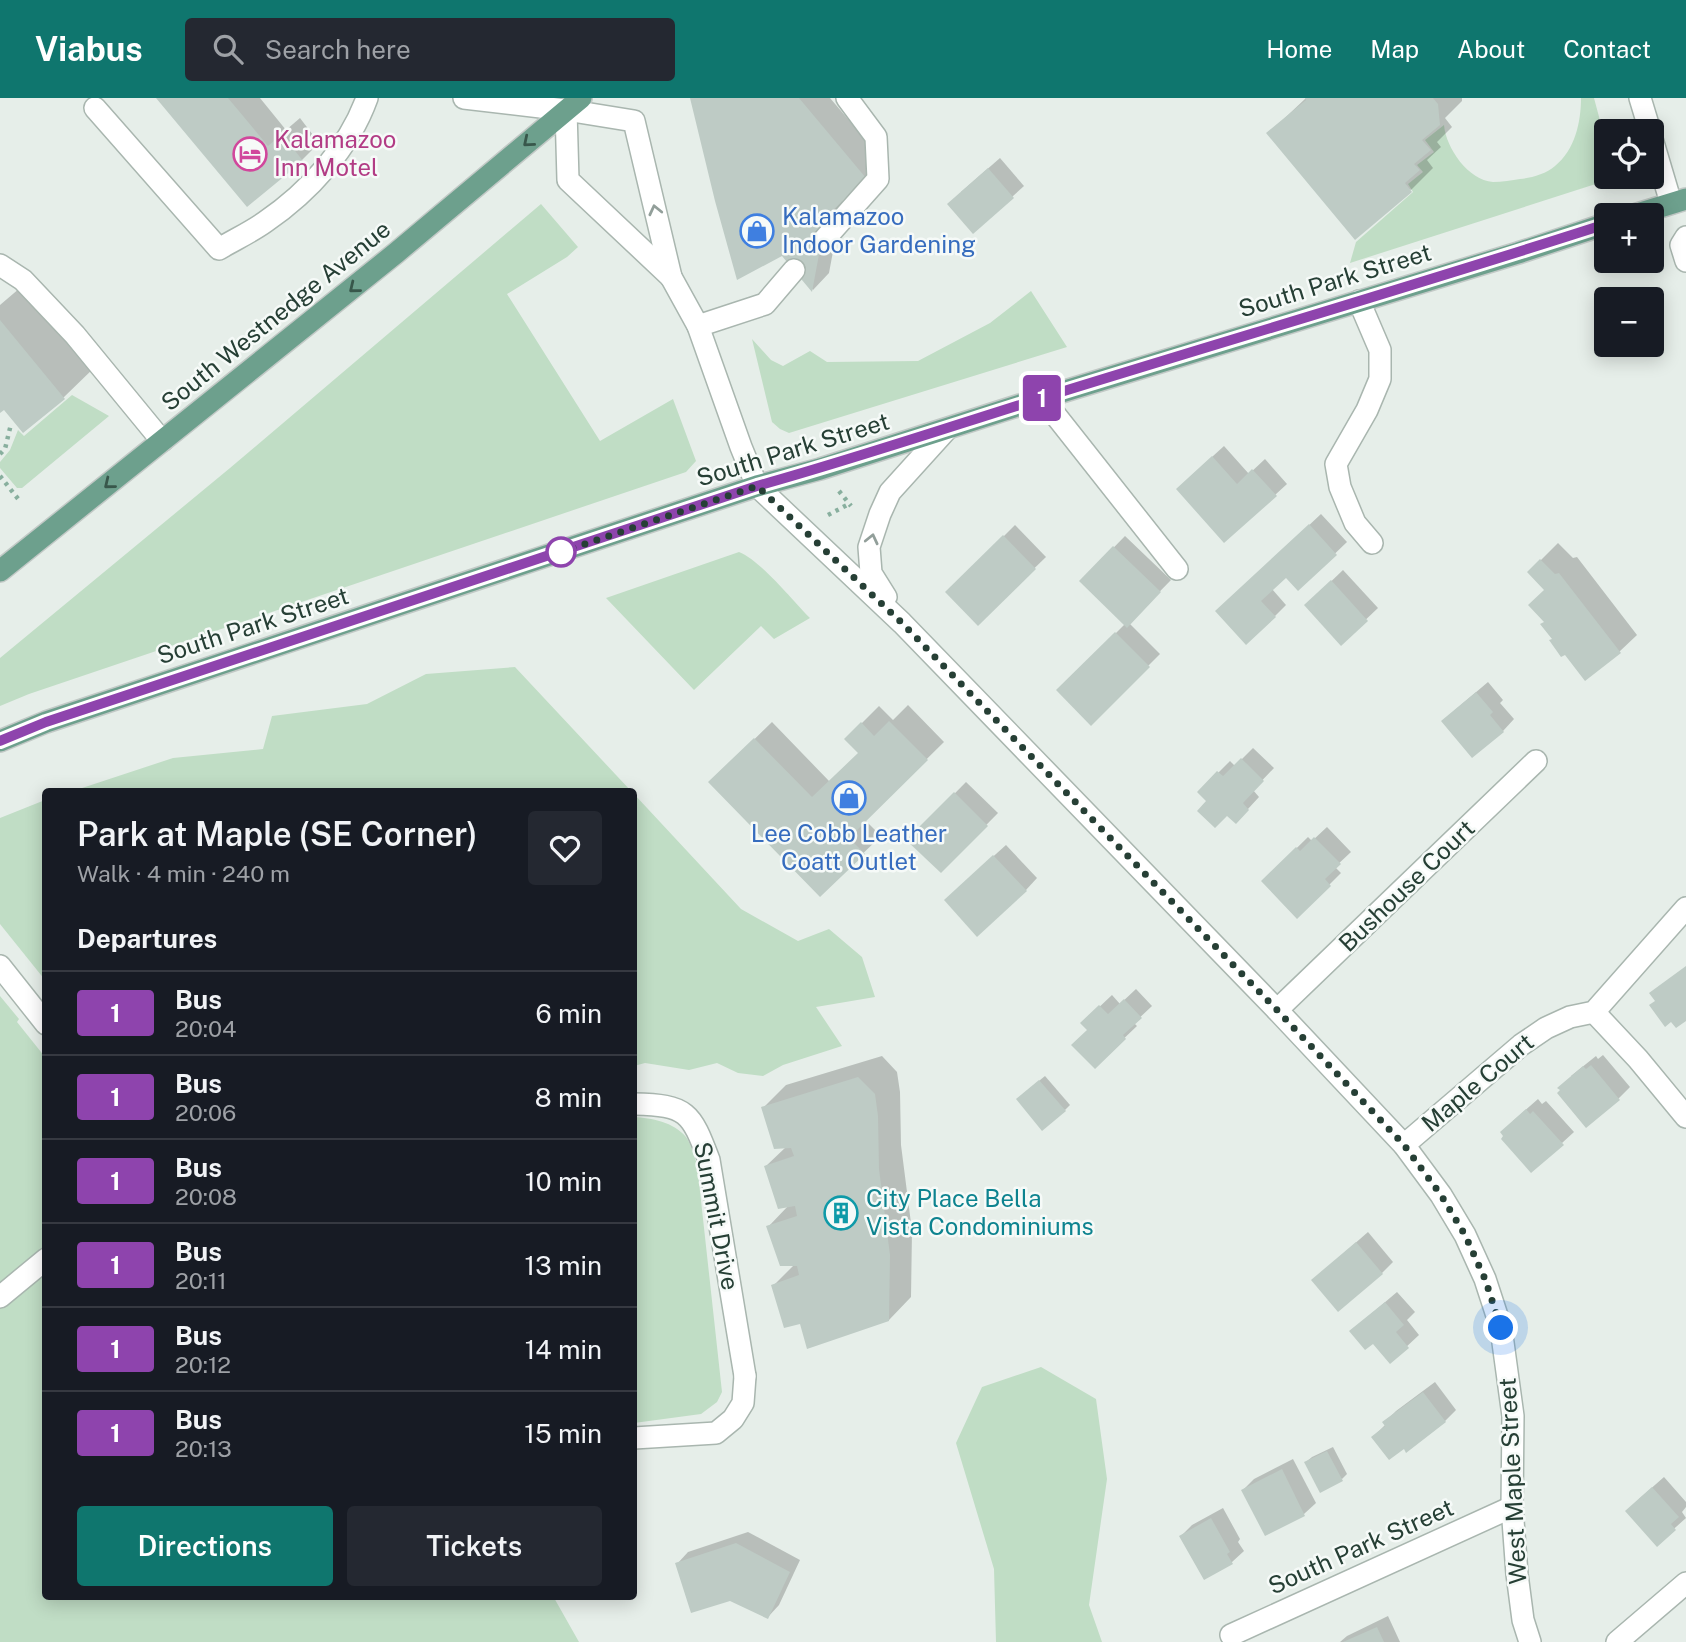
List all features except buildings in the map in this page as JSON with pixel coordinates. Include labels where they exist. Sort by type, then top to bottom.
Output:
[{"type":"main road","name":"South Westnedge Avenue","points":[[0,571],[396,253],[573,104]]},
{"type":"main road","name":"South Park Street","points":[[0,741],[46,722],[757,486],[820,469],[1594,228]]},
{"type":"street","points":[[95,108],[219,249],[265,222],[306,189],[339,150],[367,98]]},
{"type":"street","points":[[464,98],[573,104]]},
{"type":"street","points":[[822,242],[878,179],[876,137],[848,98]]},
{"type":"street","points":[[1640,98],[1646,119]]},
{"type":"street","name":"West Maple Street","points":[[671,276],[568,180],[573,104],[634,121],[671,276],[698,326],[757,486],[902,623],[1277,1010],[1404,1145],[1441,1195],[1465,1235],[1485,1279],[1501,1328],[1513,1416],[1512,1507],[1517,1574],[1523,1620],[1530,1642]]},
{"type":"street","points":[[1664,168],[1678,201]]},
{"type":"street","points":[[1686,237],[1681,245],[1686,261]]},
{"type":"street","points":[[0,265],[23,280],[75,335],[162,441]]},
{"type":"street","points":[[698,326],[765,304],[794,270]]},
{"type":"street","points":[[1359,301],[1380,351],[1380,379],[1367,410],[1336,464],[1340,487],[1355,523],[1372,543]]},
{"type":"street","points":[[1042,398],[1177,569]]},
{"type":"street","name":"West Maple Street","points":[[902,623],[871,573],[869,547],[890,492],[947,429]]},
{"type":"street","name":"Bushouse Court","points":[[1277,1010],[1536,761]]},
{"type":"street","points":[[1686,908],[1594,1012],[1638,1059],[1686,1117]]},
{"type":"street","points":[[0,966],[42,1019]]},
{"type":"street","name":"Maple Court","points":[[1404,1145],[1521,1045],[1546,1028],[1570,1017],[1594,1012]]},
{"type":"street","name":"Summit Drive","points":[[637,1104],[670,1107],[685,1112],[698,1129],[709,1160],[745,1376],[743,1403],[733,1419],[716,1433],[637,1438]]},
{"type":"street","points":[[0,1297],[42,1262]]},
{"type":"street","name":"South Park Street","points":[[1231,1635],[1512,1507]]},
{"type":"street","points":[[1617,1642],[1686,1583]]},
{"type":"path","points":[[0,454],[5,449],[11,425]]},
{"type":"path","points":[[0,476],[19,500]]},
{"type":"path","points":[[837,489],[855,508]]},
{"type":"path","points":[[827,516],[849,504]]},
{"type":"green space","points":[[1581,98],[1594,98],[1600,119],[1594,119],[1594,185],[1350,263],[1356,242],[1413,192],[1408,184],[1423,172],[1417,165],[1434,152],[1425,140],[1444,125],[1449,143],[1460,161],[1475,175],[1493,182],[1529,178],[1551,169],[1568,152],[1580,116]]},
{"type":"green space","points":[[541,204],[578,247],[567,257],[507,294],[600,441],[673,399],[696,461],[686,472],[0,706],[0,658],[230,468]]},
{"type":"green space","points":[[1031,291],[1067,347],[789,433],[772,422],[752,339],[771,360],[783,366],[810,351],[827,362],[918,361],[990,323]]},
{"type":"green space","points":[[72,395],[109,416],[22,488],[17,488],[0,468],[0,462],[10,450],[18,430],[24,436]]},
{"type":"green space","points":[[739,552],[757,563],[810,618],[774,639],[761,626],[694,690],[606,598]]},
{"type":"green space","points":[[515,667],[628,788],[82,788],[173,758],[263,749],[272,716],[367,704],[426,674]]},
{"type":"green space","points":[[637,797],[741,909],[798,941],[829,929],[862,957],[875,997],[816,1007],[842,1046],[783,1065],[763,1076],[738,1073],[717,1063],[689,1070],[645,1063],[637,1065]]},
{"type":"green space","points":[[42,802],[42,976],[0,924],[0,818]]},
{"type":"green space","points":[[0,996],[42,1053],[42,1600],[555,1600],[579,1642],[0,1642]]},
{"type":"green space","points":[[637,1117],[662,1122],[681,1132],[689,1143],[697,1164],[722,1392],[717,1402],[701,1414],[637,1423]]},
{"type":"green space","points":[[1041,1367],[1096,1399],[1107,1479],[1089,1605],[1102,1642],[996,1642],[994,1569],[956,1443],[982,1387]]},
{"type":"bus line","name":"1","points":[[0,741],[46,722],[757,486],[820,469],[1594,228]]},
{"type":"place","name":"Kalamazoo Inn Motel","points":[[250,154]]},
{"type":"place","name":"Kalamazoo Indoor Gardening","points":[[757,231]]},
{"type":"place","name":"Lee Cobb Leather Coatt Outlet","points":[[849,798]]},
{"type":"place","name":"City Place Bella Vista Condominiums","points":[[841,1213]]},
{"type":"route","points":[[561,552],[757,486],[902,623],[1404,1145],[1441,1195],[1465,1235],[1485,1279],[1501,1328]]}]
